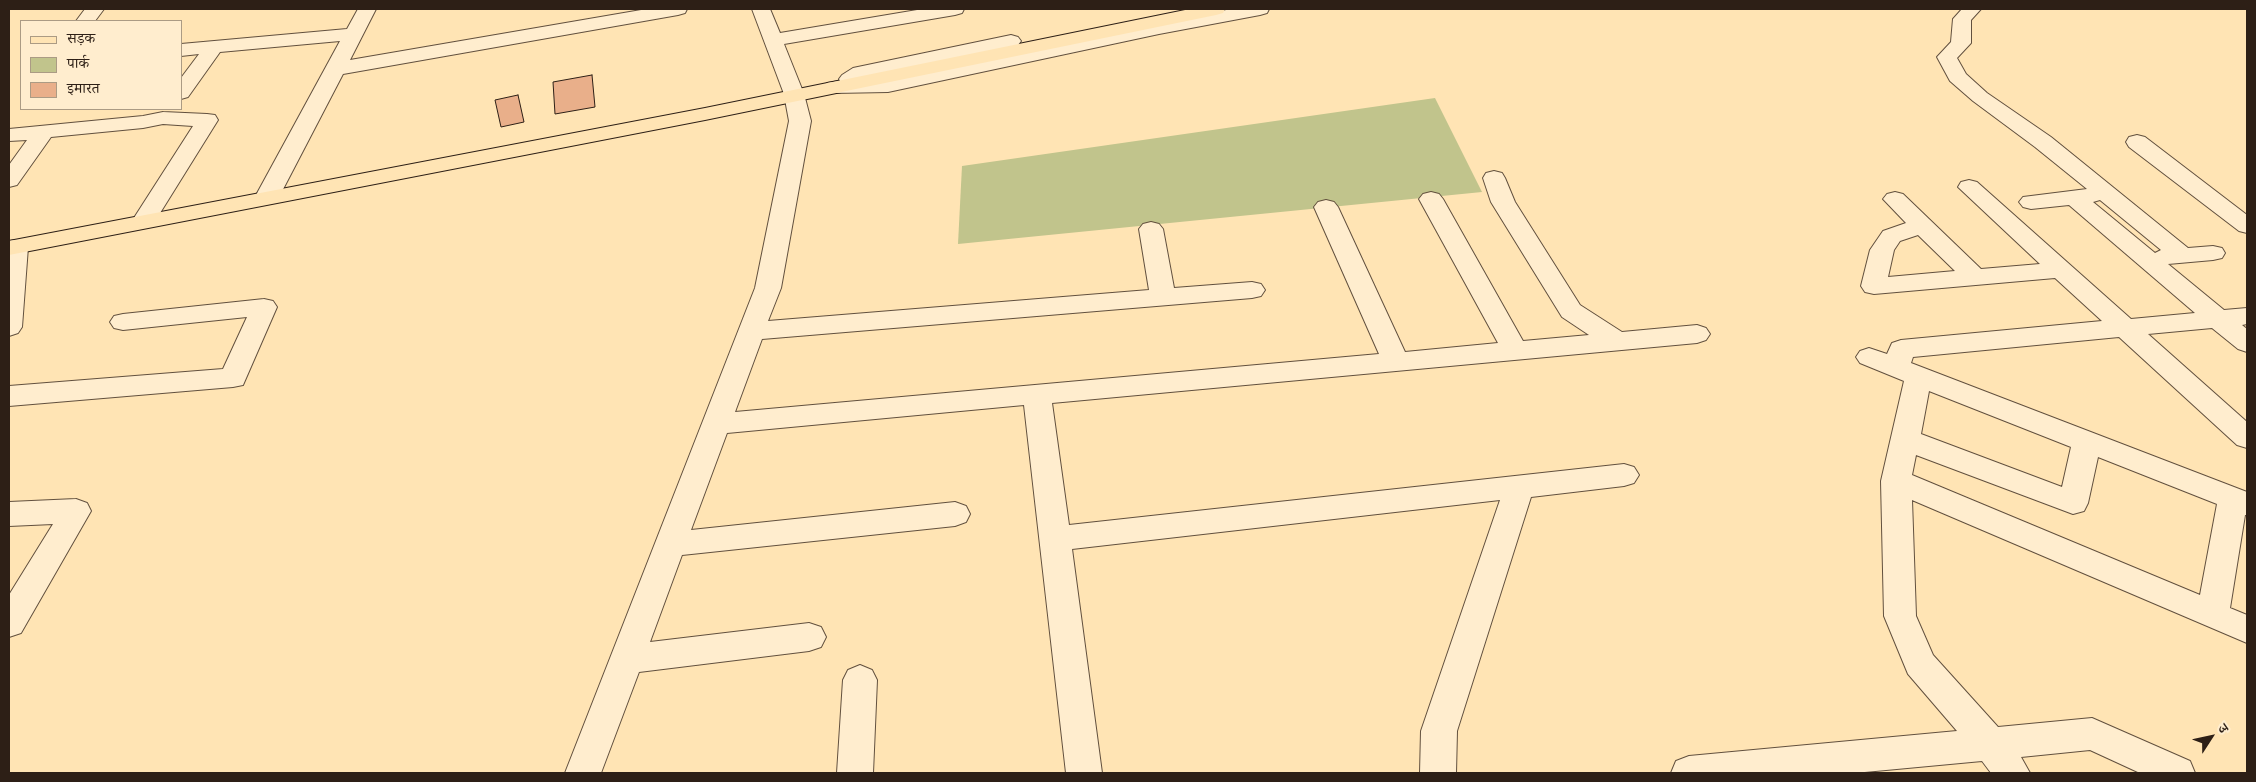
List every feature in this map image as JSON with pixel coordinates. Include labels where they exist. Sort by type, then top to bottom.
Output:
[{"type":"main road","points":[[13,247],[705,114],[794,94],[1216,9]]},
{"type":"street","points":[[86,20],[95,9]]},
{"type":"street","points":[[267,197],[367,9]]},
{"type":"street","points":[[335,69],[678,9]]},
{"type":"street","points":[[583,773],[768,288],[800,121],[794,94],[761,9]]},
{"type":"street","points":[[774,40],[956,9]]},
{"type":"street","points":[[834,87],[860,72],[1164,9]]},
{"type":"street","points":[[834,87],[888,86],[1149,30],[1260,9]]},
{"type":"street","points":[[1972,9],[1962,19],[1961,43],[1947,58],[1957,76],[1980,97],[2043,142],[2182,255]]},
{"type":"street","points":[[182,50],[355,34]]},
{"type":"street","points":[[182,92],[214,47]]},
{"type":"street","points":[[9,135],[143,122],[166,113],[207,120],[144,221]]},
{"type":"street","points":[[9,180],[45,131]]},
{"type":"street","points":[[2137,142],[2247,226]]},
{"type":"street","points":[[1494,178],[1503,202],[1571,311],[1618,341]]},
{"type":"street","points":[[1969,187],[2247,438]]},
{"type":"street","points":[[2031,202],[2107,194]]},
{"type":"street","points":[[2074,198],[2247,343]]},
{"type":"street","points":[[1431,199],[1516,350]]},
{"type":"street","points":[[1895,199],[1976,278]]},
{"type":"street","points":[[1326,208],[1396,362]]},
{"type":"street","points":[[1922,225],[1891,236],[1882,250],[1874,286],[2061,270]]},
{"type":"street","points":[[1151,229],[1163,297]]},
{"type":"street","points":[[9,327],[13,247]]},
{"type":"street","points":[[2146,259],[2213,252]]},
{"type":"street","points":[[752,331],[1252,290]]},
{"type":"street","points":[[9,396],[233,378],[264,307],[123,322]]},
{"type":"street","points":[[2012,773],[1991,745],[1920,664],[1900,616],[1896,482],[1905,439],[1908,372],[1901,349],[2247,316]]},
{"type":"street","points":[[716,424],[1697,334]]},
{"type":"street","points":[[1869,357],[2240,501],[2213,615]]},
{"type":"street","points":[[1037,394],[1084,773]]},
{"type":"street","points":[[1905,439],[2073,503],[2087,442]]},
{"type":"street","points":[[1055,539],[1624,475]]},
{"type":"street","points":[[1896,482],[2247,629]]},
{"type":"street","points":[[1438,773],[1439,731],[1520,486]]},
{"type":"street","points":[[9,514],[76,511],[9,623]]},
{"type":"street","points":[[670,544],[954,514]]},
{"type":"street","points":[[626,660],[808,636]]},
{"type":"street","points":[[855,773],[860,680]]},
{"type":"street","points":[[1689,773],[2092,734],[2177,773]]},
{"type":"green space","points":[[1435,98],[1482,192],[958,244],[962,166]]},
{"type":"building","points":[[592,75],[595,107],[555,114],[553,82]]},
{"type":"building","points":[[518,95],[524,122],[501,127],[495,100]]}]
